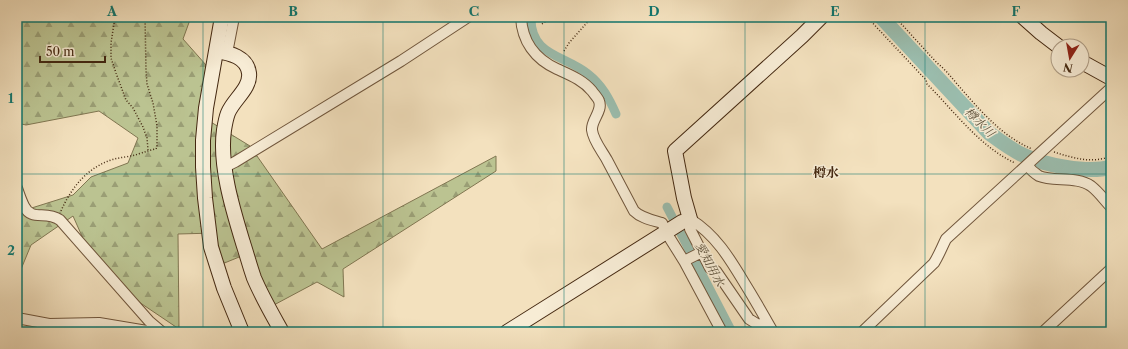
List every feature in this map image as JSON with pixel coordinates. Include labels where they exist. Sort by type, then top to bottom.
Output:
[{"type":"street","points":[[222,17],[222,52]]},
{"type":"street","points":[[234,17],[206,108],[202,167],[211,247],[224,288],[242,332]]},
{"type":"street","points":[[225,167],[343,98],[401,62],[468,17]]},
{"type":"street","points":[[521,17],[524,35],[528,46],[534,53],[554,68],[583,82],[600,102],[600,108],[593,122],[592,130],[596,140],[634,211],[642,217],[662,223],[722,332]]},
{"type":"street","points":[[771,328],[757,324],[749,319],[716,271],[710,268],[686,221],[684,198],[675,150],[802,36],[821,17]]},
{"type":"street","points":[[1023,17],[1050,40]]},
{"type":"street","points":[[222,52],[236,57],[244,62],[249,78],[246,87],[228,112],[223,134],[223,151],[226,176],[233,209],[253,276],[262,297],[282,332]]},
{"type":"street","points":[[1090,66],[1111,78]]},
{"type":"street","points":[[862,332],[934,263],[939,256],[946,239],[1111,88]]},
{"type":"street","points":[[1034,159],[1036,174],[1041,177],[1071,180],[1088,184],[1111,207]]},
{"type":"street","points":[[17,188],[23,205],[27,211],[36,216],[50,215],[58,218],[149,321],[161,331]]},
{"type":"street","points":[[507,332],[686,221],[698,224],[710,234],[728,255],[771,328]]},
{"type":"street","points":[[684,261],[702,252]]},
{"type":"street","points":[[1043,332],[1111,269]]},
{"type":"street","points":[[17,318],[49,324],[99,323],[147,331],[161,331]]},
{"type":"path","points":[[115,17],[111,44],[111,58],[126,100],[143,127],[147,138],[148,150]]},
{"type":"path","points":[[58,218],[70,193],[80,180],[88,173],[110,161],[156,149],[157,147],[157,126],[153,103],[147,84],[145,17]]},
{"type":"path","points":[[542,24],[552,17]]},
{"type":"path","points":[[564,51],[569,43],[592,17]]},
{"type":"path","points":[[867,17],[926,80],[927,84],[985,144],[1009,161],[1019,165],[1034,159],[1100,160],[1111,156]]},
{"type":"path","points":[[895,17],[997,127],[1018,142],[1034,159]]},
{"type":"green space","points":[[17,17],[191,17],[183,39],[206,65],[201,116],[250,146],[322,249],[496,156],[496,171],[343,269],[344,297],[317,282],[272,306],[249,253],[222,264],[215,233],[178,234],[179,329],[133,298],[85,243],[73,216],[31,245],[17,279],[17,200],[22,211],[73,195],[91,177],[128,163],[138,138],[99,111],[26,125],[17,123]]},
{"type":"waterway","name":"愛知用水","points":[[531,17],[532,30],[536,40],[550,53],[579,68],[593,78],[605,92],[616,114]]},
{"type":"waterway","name":"樽水川","points":[[881,17],[989,133],[1009,148],[1032,159],[1054,165],[1079,169],[1101,169],[1111,167]]},
{"type":"waterway","name":"愛知用水","points":[[667,207],[732,332]]},
{"type":"district","name":"樽水","points":[[826,172]]}]
